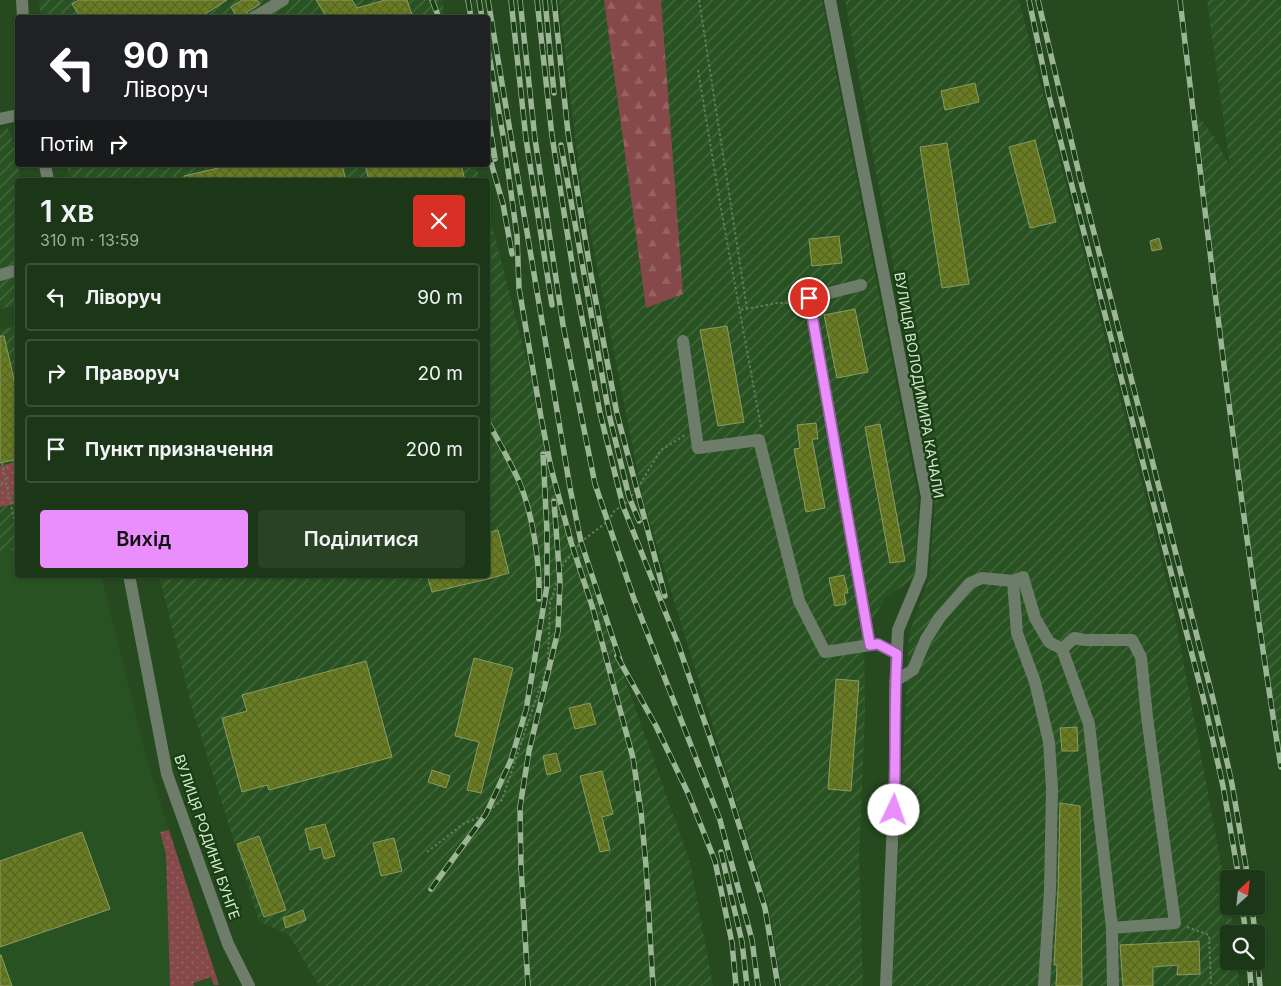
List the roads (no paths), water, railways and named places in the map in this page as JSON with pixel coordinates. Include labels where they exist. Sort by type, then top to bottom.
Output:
[{"type":"street","points":[[22,0],[23,15]]},
{"type":"street","points":[[258,15],[283,0]]},
{"type":"street","name":"ВУЛИЦЯ ВОЛОДИМИРА КАЧАЛИ","points":[[830,0],[927,496],[921,575],[898,630],[895,681],[895,771],[886,986]]},
{"type":"street","points":[[0,119],[15,116]]},
{"type":"street","points":[[0,275],[15,271]]},
{"type":"street","points":[[861,285],[809,298],[870,645]]},
{"type":"street","points":[[683,341],[698,448],[759,440],[799,601],[825,652],[878,644],[897,654]]},
{"type":"street","points":[[895,681],[913,670],[926,639],[940,617],[970,583],[982,578],[1013,581],[1023,577],[1035,618],[1049,642],[1062,649],[1089,724],[1112,928],[1113,986]]},
{"type":"street","name":"ВУЛИЦЯ РОДИНИ БУНҐЕ","points":[[134,578],[167,774],[228,944],[250,986]]},
{"type":"street","points":[[1013,581],[1018,633],[1035,682],[1049,742],[1052,789],[1050,890],[1044,986]]},
{"type":"street","points":[[1062,649],[1074,638],[1085,640],[1132,640],[1141,657],[1147,717],[1175,923],[1112,928]]},
{"type":"railway","points":[[432,0],[438,15]]},
{"type":"railway","points":[[468,0],[470,15]]},
{"type":"railway","points":[[479,0],[482,15]]},
{"type":"railway","points":[[488,0],[570,488],[581,542],[620,660]]},
{"type":"railway","points":[[511,0],[526,139],[552,305]]},
{"type":"railway","points":[[520,0],[535,139],[563,325],[595,484],[634,599],[720,820],[752,940],[758,986]]},
{"type":"railway","points":[[537,0],[552,136],[574,276],[600,413],[623,506],[678,644],[730,796],[765,908],[778,986]]},
{"type":"railway","points":[[545,0],[554,93]]},
{"type":"railway","points":[[554,0],[568,133],[591,275],[617,414],[665,596]]},
{"type":"railway","points":[[1029,0],[1049,96],[1204,701],[1223,786],[1237,870]]},
{"type":"railway","points":[[1038,0],[1080,178],[1213,699],[1232,784],[1246,870]]},
{"type":"railway","points":[[1180,0],[1239,480],[1281,767]]},
{"type":"railway","points":[[490,60],[504,141],[517,236],[519,288],[551,468],[571,542],[593,609],[633,758],[646,866],[653,986]]},
{"type":"railway","points":[[490,128],[495,159]]},
{"type":"railway","points":[[561,145],[609,414],[629,497],[639,521]]},
{"type":"railway","points":[[490,159],[503,204],[512,254]]},
{"type":"railway","points":[[490,426],[518,479],[528,507],[537,554],[539,599]]},
{"type":"railway","points":[[431,889],[486,814],[511,760],[526,710],[547,586],[547,532],[543,454]]},
{"type":"railway","points":[[528,986],[521,867],[520,807],[529,751],[558,631],[560,582],[554,501]]},
{"type":"railway","points":[[617,656],[656,726],[688,793],[715,861],[732,943],[736,986]]},
{"type":"railway","points":[[721,852],[742,942],[747,986]]},
{"type":"railway","points":[[1243,915],[1245,925]]},
{"type":"railway","points":[[1253,915],[1254,925]]},
{"type":"railway","points":[[1250,970],[1251,986]]},
{"type":"railway","points":[[1258,970],[1260,986]]}]
